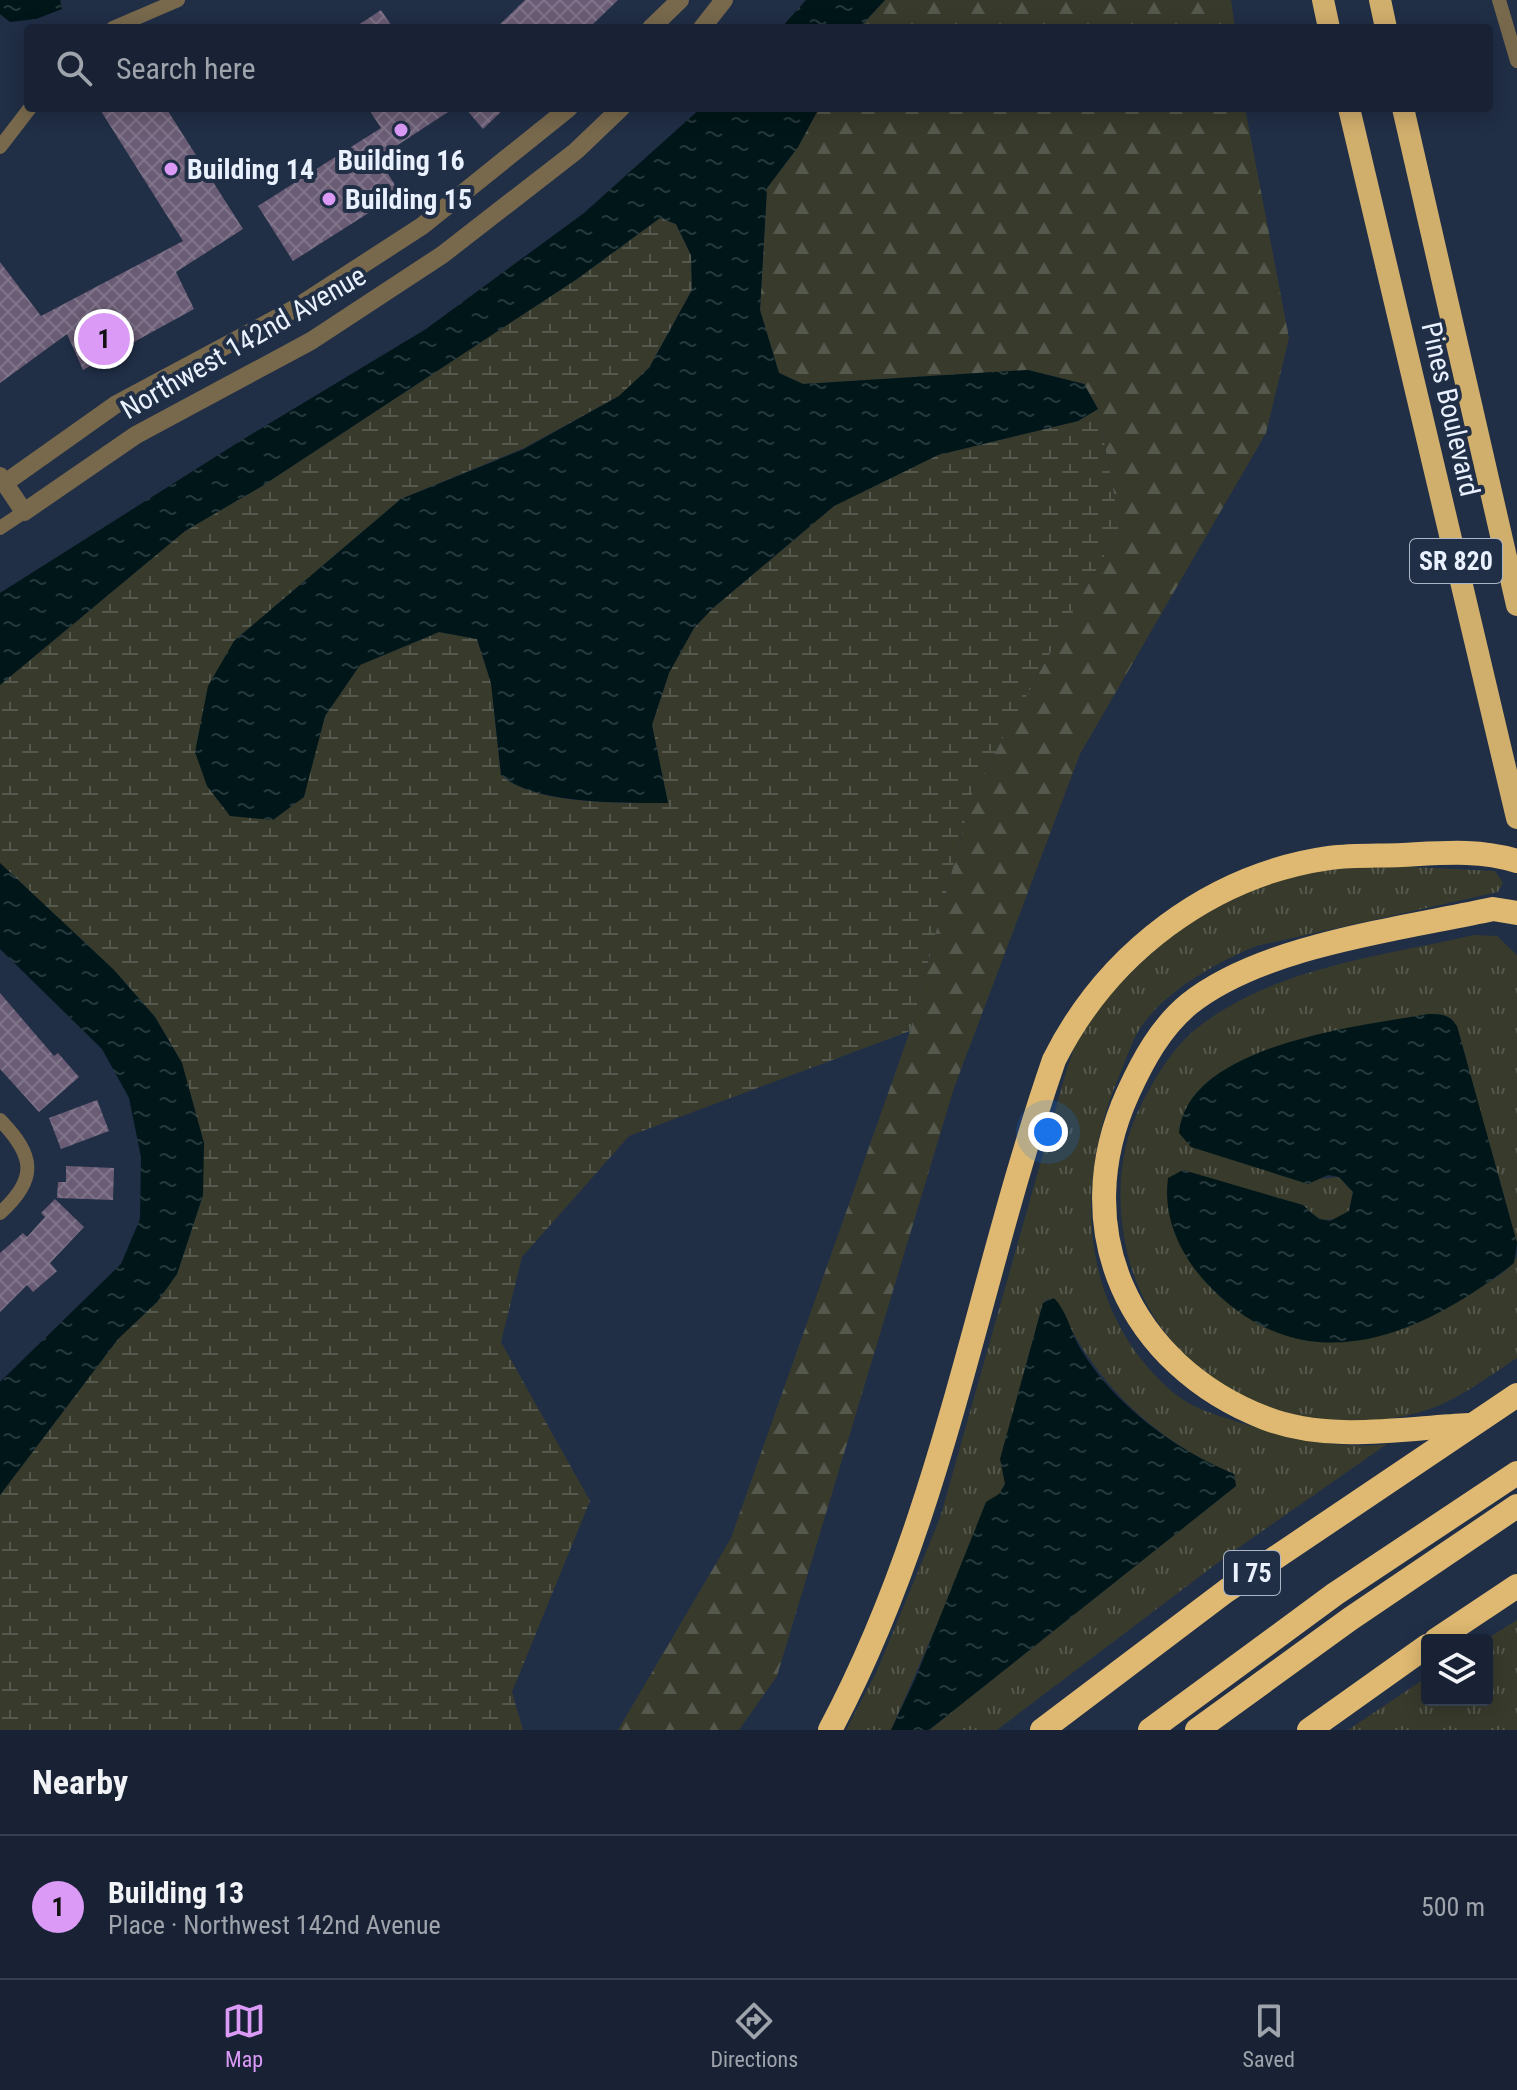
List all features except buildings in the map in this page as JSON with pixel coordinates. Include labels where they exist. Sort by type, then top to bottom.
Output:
[{"type":"highway","points":[[1323,0],[1328,24]]},
{"type":"highway","points":[[1380,0],[1385,24]]},
{"type":"highway","name":"Pines Boulevard","points":[[1350,112],[1517,818]]},
{"type":"highway","name":"Pines Boulevard","points":[[1404,112],[1517,605]]},
{"type":"highway","points":[[830,1730],[867,1658],[912,1547],[1054,1060],[1066,1037],[1103,986],[1122,964],[1168,924],[1216,894],[1271,872],[1356,856],[1483,852],[1517,861]]},
{"type":"highway","points":[[1469,1425],[1328,1432],[1267,1419],[1209,1389],[1166,1356],[1134,1314],[1114,1265],[1105,1212],[1105,1181],[1116,1124],[1149,1052],[1172,1021],[1209,990],[1232,976],[1279,957],[1493,909],[1517,913]]},
{"type":"highway","name":"I 75","points":[[1042,1730],[1226,1591],[1517,1395]]},
{"type":"highway","points":[[1150,1730],[1335,1594],[1517,1473]]},
{"type":"highway","points":[[1197,1730],[1350,1619],[1517,1506]]},
{"type":"highway","points":[[1445,1634],[1517,1586]]},
{"type":"highway","points":[[1309,1730],[1421,1650]]},
{"type":"street","points":[[122,24],[178,0]]},
{"type":"street","points":[[655,24],[680,0]]},
{"type":"street","points":[[705,24],[724,0]]},
{"type":"street","points":[[1499,0],[1517,61]]},
{"type":"street","points":[[0,147],[27,112]]},
{"type":"street","name":"Northwest 142nd Avenue","points":[[2,482],[115,405],[294,309],[422,226],[564,112]]},
{"type":"street","name":"Northwest 142nd Avenue","points":[[0,528],[136,435],[311,341],[442,255],[576,151],[617,112]]},
{"type":"street","points":[[2,482],[24,512]]},
{"type":"street","points":[[0,1120],[25,1151],[29,1171],[19,1196],[0,1213]]},
{"type":"green space","points":[[885,0],[1231,0],[1234,24],[863,24]]},
{"type":"green space","points":[[817,112],[1246,112],[1289,338],[1266,433],[1080,754],[954,1088],[777,1676],[739,1730],[618,1730],[731,1538],[910,1031],[972,794],[1120,527],[1098,409],[1084,384],[1028,370],[803,384],[779,373],[760,310],[767,188],[798,147]]},
{"type":"green space","points":[[660,218],[676,224],[691,255],[692,290],[649,368],[619,396],[524,448],[401,499],[234,641],[303,797],[325,716],[360,665],[439,632],[477,639],[491,683],[501,775],[516,785],[556,797],[604,802],[668,803],[652,725],[669,673],[694,628],[713,608],[834,506],[938,455],[1078,421],[1098,409],[1120,527],[972,794],[910,1031],[629,1136],[522,1257],[501,1342],[590,1501],[512,1692],[523,1730],[0,1730],[0,1495],[118,1339],[157,1302],[177,1274],[203,1195],[191,1102],[182,1063],[155,1017],[114,970],[0,863],[0,685],[185,531],[262,486],[577,279]]},
{"type":"green space","points":[[1370,865],[1495,871],[1503,883],[1498,892],[1256,946],[1208,970],[1176,991],[1150,1016],[1131,1046],[1105,1115],[1095,1156],[1091,1198],[1093,1240],[1101,1281],[1116,1319],[1138,1355],[1176,1395],[1210,1413],[1293,1437],[1330,1444],[1387,1444],[1228,1555],[997,1730],[929,1730],[1236,1486],[1234,1474],[1178,1444],[1129,1405],[1089,1358],[1058,1303],[1048,1299],[1043,1303],[1025,1370],[1005,1484],[952,1590],[891,1730],[846,1730],[877,1671],[940,1518],[1066,1072],[1085,1025],[1153,952],[1208,912],[1267,885],[1333,869]]},
{"type":"green space","points":[[1474,935],[1497,936],[1517,955],[1517,1244],[1457,1027],[1451,1018],[1210,1083],[1194,1100],[1180,1124],[1318,1179],[1339,1177],[1353,1192],[1349,1211],[1330,1220],[1313,1215],[1302,1205],[1239,1312],[1270,1327],[1300,1336],[1330,1340],[1359,1339],[1388,1333],[1445,1309],[1499,1276],[1517,1256],[1517,1358],[1469,1390],[1430,1409],[1368,1421],[1319,1419],[1273,1408],[1230,1389],[1192,1362],[1161,1327],[1138,1285],[1124,1236],[1120,1201],[1125,1150],[1143,1101],[1183,1041],[1231,1005],[1263,989],[1332,966]]},
{"type":"green space","points":[[1517,1620],[1517,1730],[1348,1730],[1421,1681],[1421,1706],[1493,1706],[1493,1635]]},
{"type":"water","points":[[0,0],[60,0],[62,9],[36,19],[10,22],[0,14]]},
{"type":"water","points":[[806,0],[885,0],[863,24],[785,24]]},
{"type":"water","points":[[697,112],[817,112],[798,147],[767,188],[760,310],[779,373],[803,384],[1028,370],[1084,384],[1098,409],[1078,421],[938,455],[834,506],[713,608],[694,628],[669,673],[652,725],[668,803],[605,802],[557,797],[516,785],[501,775],[491,683],[477,639],[439,632],[360,665],[325,716],[304,797],[273,820],[230,816],[207,786],[195,752],[208,686],[234,641],[401,499],[524,449],[619,396],[649,368],[692,290],[691,255],[676,224],[660,218],[577,279],[262,486],[185,531],[0,685],[0,593],[242,440],[426,329],[584,213]]},
{"type":"water","points":[[0,863],[114,970],[155,1017],[182,1063],[204,1143],[203,1195],[177,1274],[157,1302],[118,1339],[0,1495],[0,1382],[121,1264],[140,1219],[141,1157],[129,1098],[102,1049],[0,949]]},
{"type":"water","points":[[1428,1014],[1445,1016],[1457,1026],[1517,1243],[1514,1263],[1438,1313],[1398,1331],[1358,1341],[1318,1342],[1278,1333],[1239,1312],[1202,1278],[1179,1244],[1170,1219],[1168,1178],[1183,1170],[1303,1205],[1319,1219],[1330,1221],[1349,1211],[1353,1192],[1339,1177],[1328,1175],[1308,1184],[1191,1147],[1179,1133],[1189,1103],[1212,1079],[1244,1059],[1281,1045],[1322,1033]]},
{"type":"water","points":[[1054,1298],[1080,1348],[1110,1388],[1168,1438],[1234,1474],[1236,1486],[929,1730],[891,1730],[916,1677],[986,1502],[999,1494],[1005,1484],[1000,1459],[1043,1303]]},
{"type":"place","name":"Building 16","points":[[401,130]]},
{"type":"place","name":"Building 14","points":[[171,169]]},
{"type":"place","name":"Building 15","points":[[329,199]]},
{"type":"place","name":"Building 13","points":[[104,339]]}]
